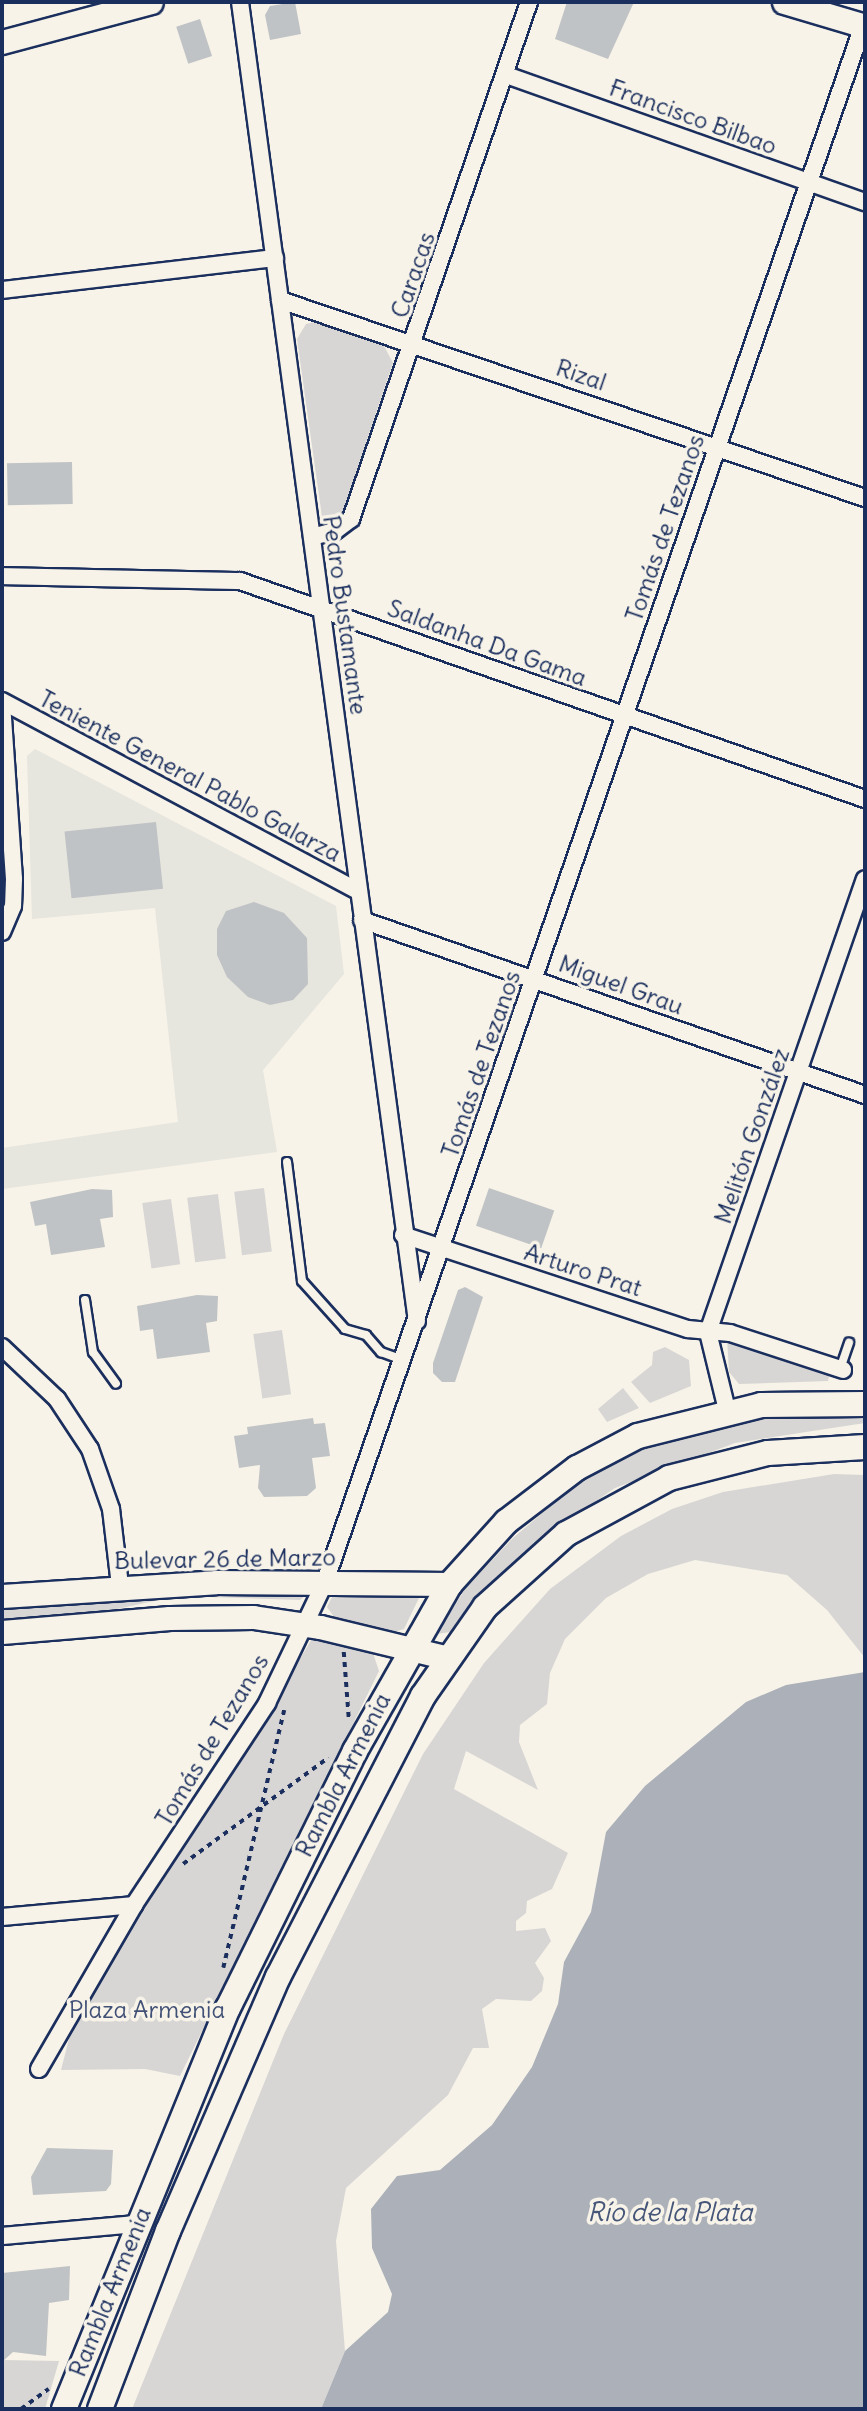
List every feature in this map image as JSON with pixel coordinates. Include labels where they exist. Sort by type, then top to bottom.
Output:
[{"type":"main road","name":"Rambla Armenia","points":[[64,2409],[136,2224],[228,2008],[355,1751],[409,1649],[450,1584],[506,1522],[577,1468],[638,1436],[727,1410],[793,1402],[865,1404]]},
{"type":"main road","points":[[768,1453],[865,1430]]},
{"type":"main road","name":"Rambla Armenia","points":[[100,2409],[168,2231],[278,1978],[386,1764],[448,1658],[516,1576],[592,1517],[669,1478],[768,1453],[865,1447]]},
{"type":"street","points":[[2,43],[151,2]]},
{"type":"street","name":"Pedro Bustamante","points":[[240,2],[403,1235],[418,1323]]},
{"type":"street","name":"Caracas","points":[[312,537],[335,531],[351,519],[506,75],[528,2]]},
{"type":"street","points":[[784,2],[864,26]]},
{"type":"street","name":"Tomás de Tezanos","points":[[39,2069],[134,1905],[253,1726],[325,1582],[405,1361],[624,716],[864,26]]},
{"type":"street","name":"Francisco Bilbao","points":[[506,75],[865,202]]},
{"type":"street","points":[[2,290],[275,258]]},
{"type":"street","name":"Rizal","points":[[280,300],[414,342],[865,498]]},
{"type":"street","name":"Saldanha Da Gama","points":[[2,576],[218,579],[322,608],[865,799]]},
{"type":"street","points":[[2,702],[15,879],[13,906],[2,932]]},
{"type":"street","name":"Teniente General Pablo Galarza","points":[[2,702],[358,891]]},
{"type":"street","name":"Melitón González","points":[[708,1332],[865,879]]},
{"type":"street","name":"Miguel Grau","points":[[362,920],[865,1095]]},
{"type":"street","points":[[403,1235],[443,1247]]},
{"type":"street","name":"Arturo Prat","points":[[443,1247],[708,1332]]},
{"type":"street","points":[[727,1410],[708,1332],[730,1333],[842,1370]]},
{"type":"street","points":[[2,1347],[57,1399],[90,1449],[111,1509],[120,1586]]},
{"type":"street","name":"Bulevar 26 de Marzo","points":[[2,1596],[120,1586],[325,1582],[450,1584]]},
{"type":"street","points":[[2,1632],[215,1616],[304,1624],[448,1658]]},
{"type":"street","points":[[2,1916],[134,1905]]},
{"type":"street","points":[[2,2236],[136,2224]]},
{"type":"lane","points":[[287,1162],[302,1281],[345,1329],[366,1335],[381,1353],[405,1361]]},
{"type":"lane","points":[[85,1300],[93,1352],[116,1384]]},
{"type":"lane","points":[[842,1370],[849,1343]]},
{"type":"path","points":[[165,1860],[180,1864],[196,1859],[321,1760],[355,1751],[343,1633]]},
{"type":"path","points":[[228,2008],[220,1980],[286,1702]]},
{"type":"shaded area","points":[[35,749],[336,906],[344,974],[263,1070],[277,1152],[2,1189],[2,1148],[178,1122],[155,908],[32,919],[27,756]]},
{"type":"green space","points":[[319,321],[383,344],[393,363],[343,511],[333,521],[322,517],[297,339],[306,324]]},
{"type":"green space","points":[[264,1188],[272,1252],[242,1255],[234,1192]]},
{"type":"green space","points":[[218,1194],[226,1259],[195,1262],[187,1198]]},
{"type":"green space","points":[[171,1199],[180,1264],[151,1268],[142,1203]]},
{"type":"green space","points":[[282,1330],[291,1394],[262,1398],[253,1334]]},
{"type":"green space","points":[[727,1338],[830,1372],[828,1381],[739,1384],[729,1372]]},
{"type":"green space","points":[[665,1347],[689,1360],[691,1386],[650,1403],[631,1382],[652,1365],[653,1352]]},
{"type":"green space","points":[[623,1388],[639,1408],[607,1422],[598,1409]]},
{"type":"green space","points":[[865,1414],[865,1423],[735,1443],[615,1488],[541,1539],[450,1632],[437,1634],[465,1589],[513,1538],[573,1487],[606,1468],[667,1438],[740,1418]]},
{"type":"green space","points":[[834,1474],[865,1475],[865,1658],[827,1610],[787,1575],[695,1560],[648,1574],[606,1598],[565,1639],[550,1673],[547,1704],[520,1725],[519,1742],[538,1790],[466,1751],[454,1789],[568,1853],[552,1889],[527,1901],[526,1913],[516,1921],[516,1931],[545,1928],[551,1941],[535,1963],[544,1978],[542,1991],[531,2001],[496,1999],[482,2009],[489,2048],[473,2048],[448,2095],[346,2188],[336,2241],[345,2351],[321,2409],[132,2409],[284,2034],[423,1754],[484,1663],[550,1589],[621,1536],[672,1509],[723,1492]]},
{"type":"green space","points":[[335,1591],[414,1595],[419,1598],[404,1629],[394,1632],[334,1617],[327,1607]]},
{"type":"green space","points":[[160,1592],[306,1595],[300,1600],[177,1596],[117,1609],[2,1619],[2,1605]]},
{"type":"green space","name":"Plaza Armenia","points":[[314,1635],[372,1650],[379,1671],[180,2076],[145,2069],[61,2070],[73,2023],[102,1970],[243,1757]]},
{"type":"green space","points":[[2,2360],[59,2361],[45,2409],[2,2409]]},
{"type":"water","name":"Río de la Plata","points":[[865,1672],[865,2409],[321,2409],[345,2351],[388,2312],[392,2294],[372,2248],[371,2209],[397,2176],[440,2170],[492,2125],[532,2067],[558,2004],[564,1962],[591,1912],[606,1832],[645,1786],[746,1702],[786,1685]]},
{"type":"building","points":[[295,2],[301,34],[270,40],[265,15],[270,6]]},
{"type":"building","points":[[567,2],[634,2],[608,59],[555,39]]},
{"type":"building","points":[[200,19],[212,56],[188,64],[176,27]]},
{"type":"building","points":[[72,462],[73,504],[8,505],[7,463]]},
{"type":"building","points":[[156,822],[163,889],[72,898],[65,832]]},
{"type":"building","points":[[254,902],[284,913],[307,938],[308,984],[293,1000],[270,1005],[248,997],[227,977],[217,955],[217,929],[226,911]]},
{"type":"building","points":[[489,1188],[554,1210],[541,1248],[476,1226]]},
{"type":"building","points":[[92,1189],[112,1190],[113,1217],[100,1219],[105,1247],[51,1255],[46,1224],[35,1226],[30,1202]]},
{"type":"building","points":[[465,1287],[483,1297],[455,1382],[442,1382],[433,1373],[433,1363],[458,1290]]},
{"type":"building","points":[[197,1295],[218,1296],[217,1321],[206,1323],[210,1352],[157,1359],[153,1329],[140,1331],[137,1306]]},
{"type":"building","points":[[313,1418],[314,1424],[325,1423],[330,1456],[312,1458],[316,1488],[307,1496],[264,1497],[258,1488],[260,1465],[239,1468],[234,1436],[248,1434],[247,1427]]},
{"type":"building","points":[[47,2148],[113,2150],[111,2184],[106,2191],[33,2195],[31,2177]]},
{"type":"building","points":[[70,2266],[69,2300],[49,2303],[46,2356],[13,2352],[2,2362],[2,2273]]}]
